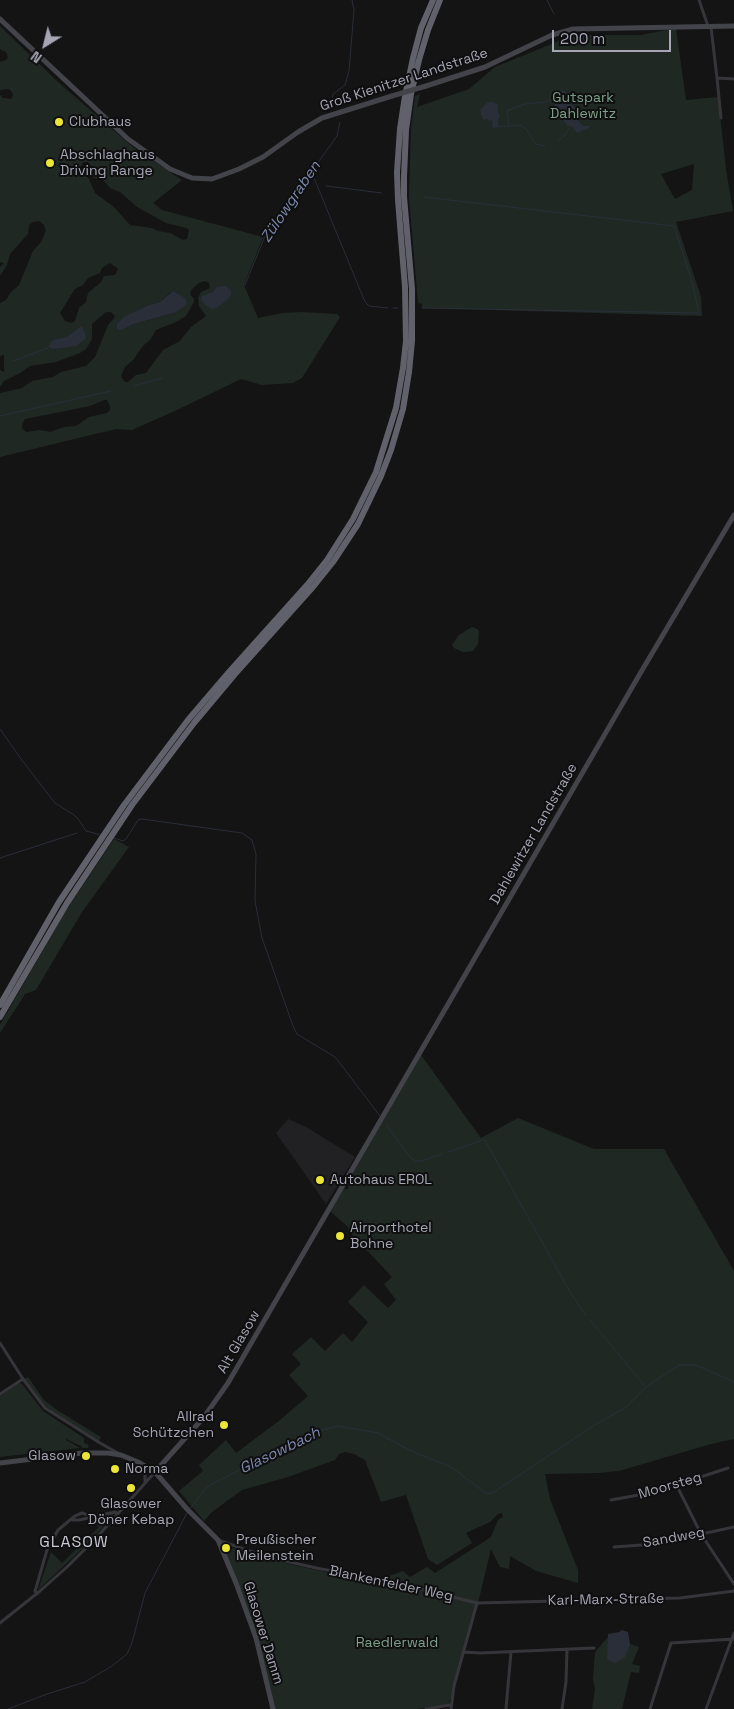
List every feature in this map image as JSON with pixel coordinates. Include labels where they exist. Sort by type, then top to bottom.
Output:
[{"type":"highway","points":[[0,1005],[59,902],[153,765],[229,672],[307,585],[353,519],[376,472],[385,449],[396,408],[406,341],[406,287],[397,172],[400,129],[404,96],[413,58],[433,0]]},
{"type":"highway","points":[[110,830],[194,723],[235,674],[313,588],[333,562],[363,514],[388,460],[403,409],[412,341],[412,289],[404,197],[406,130],[411,94],[419,60],[440,0]]},
{"type":"highway","points":[[0,1017],[103,840]]},
{"type":"street","points":[[699,0],[709,26],[721,118]]},
{"type":"street","name":"Groß Kienitzer Landstraße","points":[[0,19],[128,139],[170,170],[192,178],[212,179],[263,157],[298,132],[322,118],[485,67],[564,31],[588,28],[734,26]]},
{"type":"street","points":[[717,78],[734,79]]},
{"type":"street","name":"Dahlewitzer Landstraße","points":[[355,1165],[640,672],[734,515]]},
{"type":"street","name":"Alt Glasow","points":[[0,1623],[37,1594],[88,1547],[204,1417],[226,1385],[355,1165]]},
{"type":"street","points":[[0,1343],[23,1379],[46,1408],[100,1444],[121,1455]]},
{"type":"street","points":[[0,1394],[23,1379]]},
{"type":"street","points":[[97,1453],[100,1444]]},
{"type":"street","name":"Glasower Damm","points":[[0,1462],[97,1453],[121,1455],[155,1472],[189,1512],[218,1540],[256,1638],[273,1709]]},
{"type":"street","points":[[138,1462],[144,1472],[145,1483]]},
{"type":"street","name":"Moorsteg","points":[[612,1500],[677,1486],[728,1468]]},
{"type":"street","points":[[677,1486],[702,1534],[734,1584]]},
{"type":"street","points":[[37,1594],[35,1592],[36,1588],[49,1546],[58,1530],[75,1516],[82,1513],[91,1516],[115,1512],[118,1514]]},
{"type":"street","name":"Sandweg","points":[[614,1547],[655,1544],[734,1527]]},
{"type":"street","name":"Blankenfelder Weg","points":[[218,1540],[267,1556],[321,1569],[377,1578],[477,1603]]},
{"type":"street","name":"Karl-Marx-Straße","points":[[477,1603],[680,1598],[734,1590]]},
{"type":"street","points":[[426,1709],[450,1707],[477,1603]]},
{"type":"street","points":[[706,1709],[734,1633]]},
{"type":"street","points":[[650,1709],[671,1643],[733,1639]]},
{"type":"street","points":[[463,1652],[480,1653],[594,1648]]},
{"type":"street","points":[[562,1709],[566,1682],[567,1650]]},
{"type":"street","points":[[506,1709],[511,1652]]},
{"type":"shaded area","points":[[555,89],[568,94],[565,100],[575,107],[575,118],[583,126],[590,126],[589,128],[577,133],[573,127],[568,126],[563,120],[563,112],[555,106],[550,95]]},
{"type":"shaded area","points":[[488,102],[498,105],[498,113],[500,114],[499,127],[493,128],[493,121],[483,120],[480,110]]},
{"type":"shaded area","points":[[226,286],[231,291],[228,299],[212,309],[204,304],[201,299],[202,296],[213,292],[217,287]]},
{"type":"shaded area","points":[[173,291],[185,298],[187,303],[183,307],[174,313],[134,324],[122,330],[117,329],[117,324],[124,317],[148,305],[160,302]]},
{"type":"shaded area","points":[[82,326],[86,336],[76,346],[54,349],[48,347],[53,340],[67,337]]},
{"type":"shaded area","points":[[288,1119],[306,1127],[355,1157],[326,1204],[276,1133]]},
{"type":"shaded area","points":[[622,1630],[628,1632],[630,1644],[625,1657],[615,1663],[607,1659],[608,1634]]},
{"type":"green space","points":[[0,26],[57,81],[135,149],[182,180],[153,203],[162,210],[263,237],[244,285],[258,318],[282,313],[302,312],[337,314],[340,317],[302,378],[293,383],[262,385],[241,379],[132,430],[116,429],[0,457],[0,393],[22,388],[32,381],[53,377],[61,372],[86,366],[95,357],[108,325],[115,316],[111,312],[106,312],[92,324],[92,339],[86,349],[80,353],[56,362],[30,366],[4,381],[0,387],[0,370],[4,372],[4,355],[0,356],[0,303],[6,300],[19,285],[33,251],[41,242],[46,231],[44,225],[39,221],[29,225],[28,234],[10,254],[7,265],[0,276],[0,267],[4,263],[0,262],[0,95],[3,98],[11,99],[13,95],[9,89],[0,90],[0,62],[8,57],[6,52],[0,49]],"holes":[[[83,162],[88,162],[92,167],[94,178],[103,180],[110,188],[120,192],[137,207],[166,223],[186,228],[189,230],[187,239],[183,240],[170,233],[152,228],[130,225],[114,207],[95,193],[89,179],[80,169]],[[110,263],[118,269],[115,275],[104,276],[101,282],[88,293],[86,302],[79,308],[75,321],[72,323],[65,321],[60,313],[75,289],[83,285],[88,278],[100,273],[102,268]],[[205,281],[209,283],[210,288],[201,292],[198,298],[199,306],[206,316],[191,327],[180,341],[163,350],[146,373],[136,375],[128,382],[125,382],[121,376],[125,367],[150,340],[156,330],[186,316],[194,302],[190,294],[191,290],[199,283]],[[171,292],[174,313],[134,324],[122,330],[133,313],[148,305],[160,302]],[[104,400],[107,400],[110,406],[110,410],[107,413],[89,417],[76,426],[64,427],[50,432],[40,430],[26,432],[22,428],[25,419],[90,406]]]},
{"type":"green space","name":"Gutspark Dahlewitz","points":[[676,28],[686,100],[718,97],[733,211],[676,222],[701,297],[702,316],[422,308],[422,304],[418,303],[409,197],[411,128],[415,96],[420,94],[417,107],[469,89],[495,67],[554,43],[567,35],[641,35]],"holes":[[[694,164],[692,190],[675,199],[661,174]]]},
{"type":"green space","points":[[472,627],[479,631],[478,644],[473,651],[463,652],[454,648],[452,645],[459,635]]},
{"type":"green space","points":[[114,839],[129,847],[82,912],[36,990],[25,994],[0,1033],[0,1025],[63,915]]},
{"type":"green space","name":"Raedlerwald","points":[[421,1055],[481,1138],[518,1118],[594,1149],[664,1149],[734,1271],[734,1439],[619,1471],[545,1474],[550,1499],[578,1570],[578,1583],[536,1571],[510,1556],[509,1569],[500,1567],[491,1549],[478,1603],[449,1704],[417,1709],[275,1709],[270,1687],[224,1550],[226,1546],[288,1564],[373,1582],[403,1571],[410,1577],[427,1567],[435,1573],[491,1537],[498,1520],[503,1517],[502,1513],[498,1514],[490,1522],[466,1533],[472,1543],[437,1565],[428,1559],[406,1495],[381,1502],[365,1460],[354,1454],[345,1452],[339,1454],[335,1460],[288,1477],[242,1490],[212,1512],[204,1521],[179,1491],[203,1471],[199,1465],[226,1440],[236,1453],[308,1396],[289,1375],[301,1364],[292,1354],[311,1337],[325,1351],[343,1333],[352,1342],[368,1322],[348,1302],[364,1285],[388,1308],[396,1300],[384,1284],[392,1277],[348,1230],[349,1228],[330,1211],[344,1188],[347,1190],[349,1186],[347,1183]]},
{"type":"green space","points":[[28,1377],[44,1400],[101,1437],[99,1441],[54,1413],[42,1403],[24,1379]]},
{"type":"green space","points":[[18,1383],[22,1384],[43,1411],[84,1438],[84,1443],[89,1445],[88,1448],[82,1448],[66,1439],[80,1448],[0,1457],[0,1396]]},
{"type":"green space","points":[[114,1515],[86,1545],[38,1590],[51,1552],[62,1563],[99,1527],[91,1519]]},
{"type":"green space","points":[[607,1638],[639,1647],[632,1664],[640,1666],[639,1673],[631,1672],[622,1709],[592,1709],[595,1689],[593,1679],[595,1652]]},
{"type":"waterway","name":"Zülowgraben","points":[[332,100],[333,94],[345,85],[349,71],[354,10],[352,0]]},
{"type":"waterway","points":[[547,0],[554,14]]},
{"type":"waterway","points":[[509,126],[507,111],[525,104],[546,102],[552,99]]},
{"type":"waterway","name":"Zülowgraben","points":[[245,285],[265,236],[337,136],[340,122]]},
{"type":"waterway","points":[[499,127],[520,125],[526,129],[536,144],[545,146]]},
{"type":"waterway","points":[[558,140],[563,137],[570,127]]},
{"type":"waterway","points":[[312,173],[365,302],[369,306],[388,308]]},
{"type":"waterway","points":[[326,186],[382,193]]},
{"type":"waterway","points":[[422,308],[699,313],[692,282],[674,226],[424,197]]},
{"type":"waterway","points":[[393,308],[398,308]]},
{"type":"waterway","points":[[13,361],[48,348]]},
{"type":"waterway","points":[[134,386],[162,378]]},
{"type":"waterway","points":[[0,416],[111,391]]},
{"type":"waterway","points":[[0,729],[55,803],[74,815],[86,831],[101,835]]},
{"type":"waterway","points":[[114,838],[123,841],[126,839],[138,820],[142,819],[242,833],[252,840],[256,854],[255,901],[262,938],[293,1026],[297,1034],[335,1057],[380,1116]]},
{"type":"waterway","points":[[0,858],[77,833]]},
{"type":"waterway","points":[[386,1125],[411,1158],[416,1161],[422,1161],[442,1154]]},
{"type":"waterway","points":[[448,1152],[483,1140],[486,1142],[570,1292],[586,1316]]},
{"type":"waterway","points":[[590,1320],[645,1386]]},
{"type":"waterway","name":"Glasowbach","points":[[189,1510],[205,1489],[212,1484],[311,1433],[338,1426],[378,1433],[409,1450],[451,1467],[487,1494],[494,1492],[596,1424],[625,1408],[646,1387],[679,1365],[696,1365],[734,1382]]},
{"type":"waterway","name":"Glasowbach","points":[[8,1709],[85,1682],[112,1666],[127,1654],[132,1643],[145,1593],[187,1513]]},
{"type":"place","name":"Clubhaus","points":[[59,122]]},
{"type":"place","name":"Abschlaghaus Driving Range","points":[[50,163]]},
{"type":"place","name":"Autohaus EROL","points":[[320,1180]]},
{"type":"place","name":"Airporthotel Bohne","points":[[340,1236]]},
{"type":"place","name":"Allrad Schützchen","points":[[224,1425]]},
{"type":"place","name":"Glasow","points":[[86,1456]]},
{"type":"place","name":"Norma","points":[[115,1469]]},
{"type":"place","name":"Glasower Döner Kebap","points":[[131,1488]]},
{"type":"place","name":"Preußischer Meilenstein","points":[[226,1548]]},
{"type":"district","name":"GLASOW","points":[[74,1543]]}]
